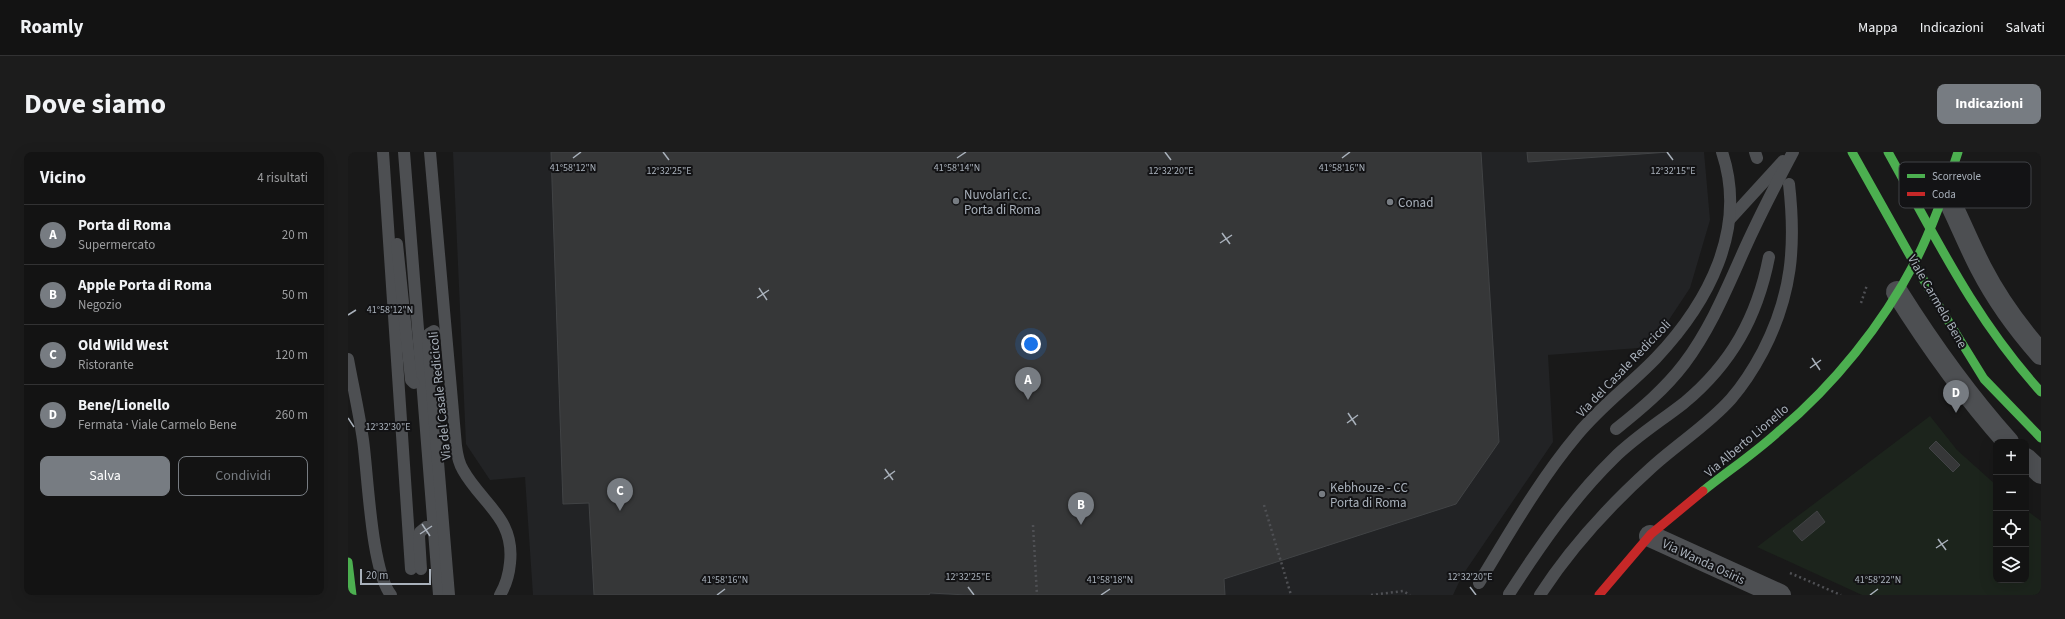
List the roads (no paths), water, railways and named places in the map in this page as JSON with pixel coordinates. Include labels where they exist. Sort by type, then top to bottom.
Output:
[{"type":"street","name":"Viale Carmelo Bene","points":[[1852,152],[1915,263],[1984,379],[2041,438]]},
{"type":"street","points":[[1888,152],[1899,171]]},
{"type":"street","name":"Via Alberto Lionello","points":[[1955,162],[1958,152]]},
{"type":"street","points":[[1919,208],[1930,231],[1965,292],[2000,344],[2041,392]]},
{"type":"street","name":"Via Alberto Lionello","points":[[1599,595],[1650,536],[1669,517],[1738,465],[1796,416],[1829,382],[1859,346],[1897,292],[1915,263],[1939,208]]},
{"type":"street","points":[[1952,208],[1973,252],[1993,289],[2017,324],[2041,354]]},
{"type":"street","name":"Viale Carmelo Bene","points":[[1897,292],[1949,371],[1968,396],[2005,439]]},
{"type":"street","points":[[2029,462],[2041,474]]},
{"type":"street","name":"Via Wanda Osiris","points":[[1650,536],[1780,595]]},
{"type":"street","points":[[348,562],[352,595]]},
{"type":"lane","points":[[383,152],[416,569],[419,536],[420,532],[426,527]]},
{"type":"lane","points":[[404,152],[407,208],[428,455],[438,595]]},
{"type":"lane","name":"Via del Casale Redicicoli","points":[[430,152],[456,446],[462,469],[478,492],[494,508],[507,530],[511,554],[510,569],[500,595]]},
{"type":"lane","name":"Via del Casale Redicicoli","points":[[1479,583],[1557,461],[1578,433],[1602,408],[1655,359],[1696,310],[1714,273],[1724,247],[1730,219],[1727,168],[1722,152]]},
{"type":"lane","points":[[1730,219],[1792,152]]},
{"type":"lane","points":[[1616,429],[1659,393],[1685,363],[1700,341],[1716,314],[1758,220],[1792,152]]},
{"type":"lane","points":[[1540,595],[1568,554],[1595,523],[1652,467],[1731,399],[1754,367],[1778,318],[1790,277],[1793,219],[1789,184]]},
{"type":"lane","points":[[386,191],[397,244],[411,380],[414,383]]},
{"type":"lane","points":[[1509,594],[1569,508],[1598,474],[1620,452],[1700,389],[1724,363],[1745,331],[1762,289],[1769,257]]},
{"type":"lane","points":[[434,331],[429,334],[428,341],[449,595]]},
{"type":"lane","points":[[348,359],[363,438],[375,543],[380,573],[390,595]]},
{"type":"place","name":"Nuvolari c.c. Porta di Roma","points":[[956,201]]},
{"type":"place","name":"Conad","points":[[1390,202]]},
{"type":"place","name":"Porta di Roma","points":[[1028,400]]},
{"type":"place","name":"Bene/Lionello","points":[[1956,413]]},
{"type":"place","name":"Kebhouze - CC Porta di Roma","points":[[1322,494]]},
{"type":"place","name":"Old Wild West","points":[[620,511]]},
{"type":"place","name":"Apple Porta di Roma","points":[[1081,525]]}]
